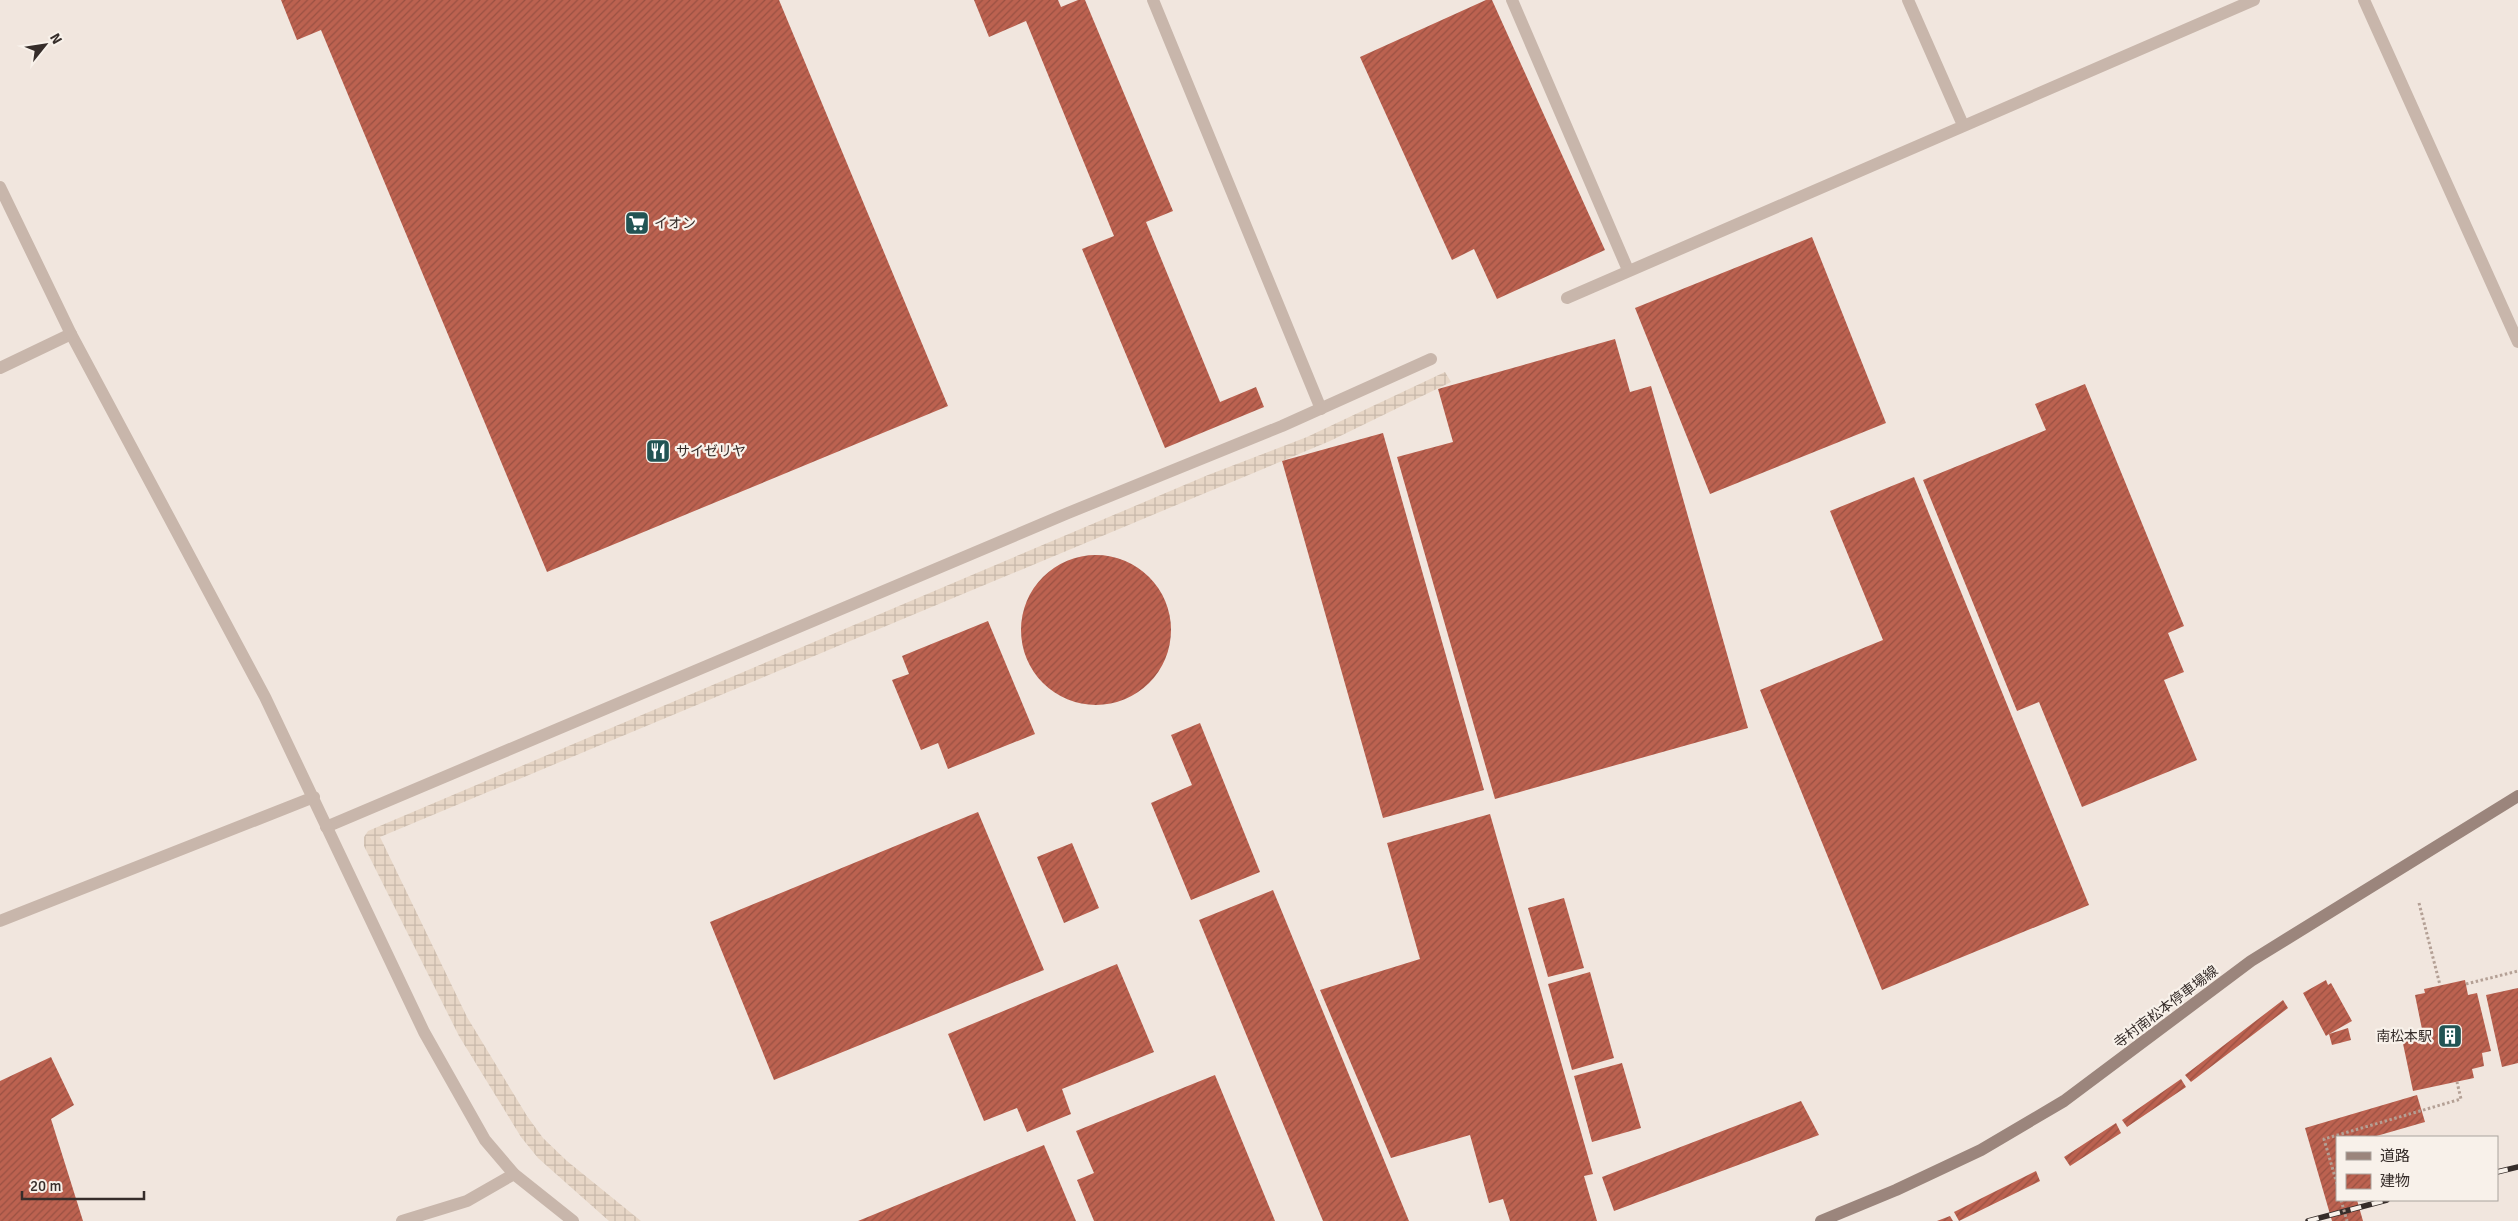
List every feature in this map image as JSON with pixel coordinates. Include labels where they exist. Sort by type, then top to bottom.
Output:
[{"type":"main road","name":"寺村南松本停車場線","points":[[1821,1221],[1896,1190],[1981,1150],[2064,1101],[2251,961],[2518,796]]},
{"type":"street","points":[[1153,0],[1321,409]]},
{"type":"street","points":[[1512,0],[1628,270]]},
{"type":"street","points":[[1908,0],[1963,125]]},
{"type":"street","points":[[1567,298],[2254,0]]},
{"type":"street","points":[[2364,0],[2518,342]]},
{"type":"street","points":[[0,187],[71,334],[265,697],[424,1032],[485,1140],[514,1174],[574,1221]]},
{"type":"street","points":[[0,368],[71,334]]},
{"type":"street","points":[[326,827],[1068,513],[1321,409],[1431,359]]},
{"type":"street","points":[[0,921],[314,797]]},
{"type":"street","points":[[402,1221],[468,1201],[514,1174]]},
{"type":"path","points":[[2419,903],[2440,985]]},
{"type":"path","points":[[2466,984],[2518,971]]},
{"type":"path","points":[[2336,1181],[2324,1139],[2461,1099],[2457,1082]]},
{"type":"path","points":[[2341,1201],[2347,1221]]},
{"type":"shaded area","points":[[1445,372],[1451,382],[1330,441],[380,837],[467,1017],[527,1116],[543,1138],[567,1161],[641,1221],[609,1221],[538,1158],[521,1137],[459,1036],[364,846],[364,837],[368,831],[1208,475],[1307,437]]},
{"type":"building","name":"イオン","points":[[281,0],[779,0],[948,406],[547,572],[321,30],[297,40]]},
{"type":"building","points":[[974,0],[1058,0],[1061,7],[1078,0],[1085,0],[1173,211],[1146,222],[1220,402],[1256,387],[1264,407],[1165,448],[1082,249],[1114,236],[1026,21],[989,37]]},
{"type":"building","points":[[1486,0],[1492,0],[1605,250],[1497,299],[1474,249],[1452,260],[1360,57]]},
{"type":"building","points":[[1812,237],[1886,423],[1710,494],[1635,308]]},
{"type":"building","points":[[1615,339],[1630,392],[1651,386],[1748,728],[1495,799],[1397,457],[1453,442],[1438,389]]},
{"type":"building","points":[[2085,384],[2184,626],[2168,633],[2184,672],[2164,680],[2197,760],[2082,807],[2039,702],[2017,711],[1923,480],[2046,430],[2035,404]]},
{"type":"building","points":[[1383,433],[1484,790],[1383,818],[1282,461]]},
{"type":"building","points":[[1914,477],[2089,905],[1882,990],[1760,690],[1883,640],[1830,511]]},
{"type":"building","points":[[1096,555],[1111,556],[1125,560],[1138,567],[1149,577],[1159,588],[1166,601],[1170,615],[1170,645],[1166,659],[1159,672],[1149,683],[1138,693],[1125,700],[1111,704],[1096,705],[1081,704],[1067,700],[1054,693],[1043,683],[1033,672],[1026,659],[1022,645],[1021,630],[1022,615],[1026,601],[1033,588],[1043,577],[1054,567],[1067,560],[1081,556]]},
{"type":"building","points":[[988,621],[1035,734],[948,769],[938,743],[921,750],[892,680],[909,674],[902,656]]},
{"type":"building","points":[[1200,723],[1260,872],[1191,900],[1151,803],[1192,785],[1171,735]]},
{"type":"building","points":[[978,812],[1044,970],[774,1080],[710,922]]},
{"type":"building","points":[[1490,814],[1593,1174],[1584,1176],[1597,1221],[1510,1221],[1503,1199],[1489,1203],[1470,1135],[1391,1158],[1320,990],[1420,959],[1387,843]]},
{"type":"building","points":[[1072,843],[1099,908],[1064,923],[1037,857]]},
{"type":"building","points":[[1273,890],[1409,1221],[1323,1221],[1199,920]]},
{"type":"building","points":[[1564,898],[1584,968],[1548,977],[1528,908]]},
{"type":"building","points":[[1117,964],[1154,1052],[1062,1089],[1071,1114],[1027,1132],[1017,1108],[984,1121],[948,1034]]},
{"type":"building","points":[[1590,972],[1614,1058],[1572,1070],[1548,984]]},
{"type":"building","points":[[2326,980],[2328,985],[2331,983],[2352,1021],[2326,1036],[2303,993]]},
{"type":"building","name":"南松本駅","points":[[2465,980],[2468,995],[2477,993],[2491,1051],[2482,1053],[2484,1066],[2472,1069],[2474,1078],[2413,1091],[2402,1039],[2423,1034],[2415,995],[2425,993],[2424,989]]},
{"type":"building","points":[[2518,988],[2518,1063],[2502,1067],[2486,995]]},
{"type":"building","points":[[2283,1000],[2288,1008],[2191,1082],[2185,1075]]},
{"type":"building","points":[[2348,1028],[2351,1040],[2332,1045],[2329,1034]]},
{"type":"building","points":[[51,1057],[74,1105],[51,1119],[83,1221],[0,1221],[0,1081]]},
{"type":"building","points":[[1622,1063],[1641,1128],[1592,1142],[1574,1076]]},
{"type":"building","points":[[1215,1075],[1275,1221],[1094,1221],[1077,1180],[1094,1173],[1076,1131]]},
{"type":"building","points":[[2181,1079],[2186,1087],[2127,1127],[2122,1120]]},
{"type":"building","points":[[2417,1095],[2425,1122],[2376,1136],[2336,1136],[2336,1201],[2357,1201],[2363,1221],[2332,1221],[2305,1128]]},
{"type":"building","points":[[1801,1101],[1819,1135],[1614,1211],[1602,1177]]},
{"type":"building","points":[[2116,1123],[2121,1133],[2070,1166],[2064,1157]]},
{"type":"building","points":[[1044,1145],[1076,1221],[858,1221]]},
{"type":"building","points":[[2036,1171],[2040,1181],[1959,1221],[1954,1212]]},
{"type":"building","points":[[1950,1216],[1953,1221],[1937,1221]]},
{"type":"railway","points":[[2498,1172],[2518,1167]]},
{"type":"railway","points":[[2308,1221],[2383,1201]]},
{"type":"place","name":"イオン","points":[[637,223]]},
{"type":"place","name":"サイゼリヤ","points":[[658,451]]},
{"type":"place","name":"南松本駅","points":[[2450,1036]]}]
